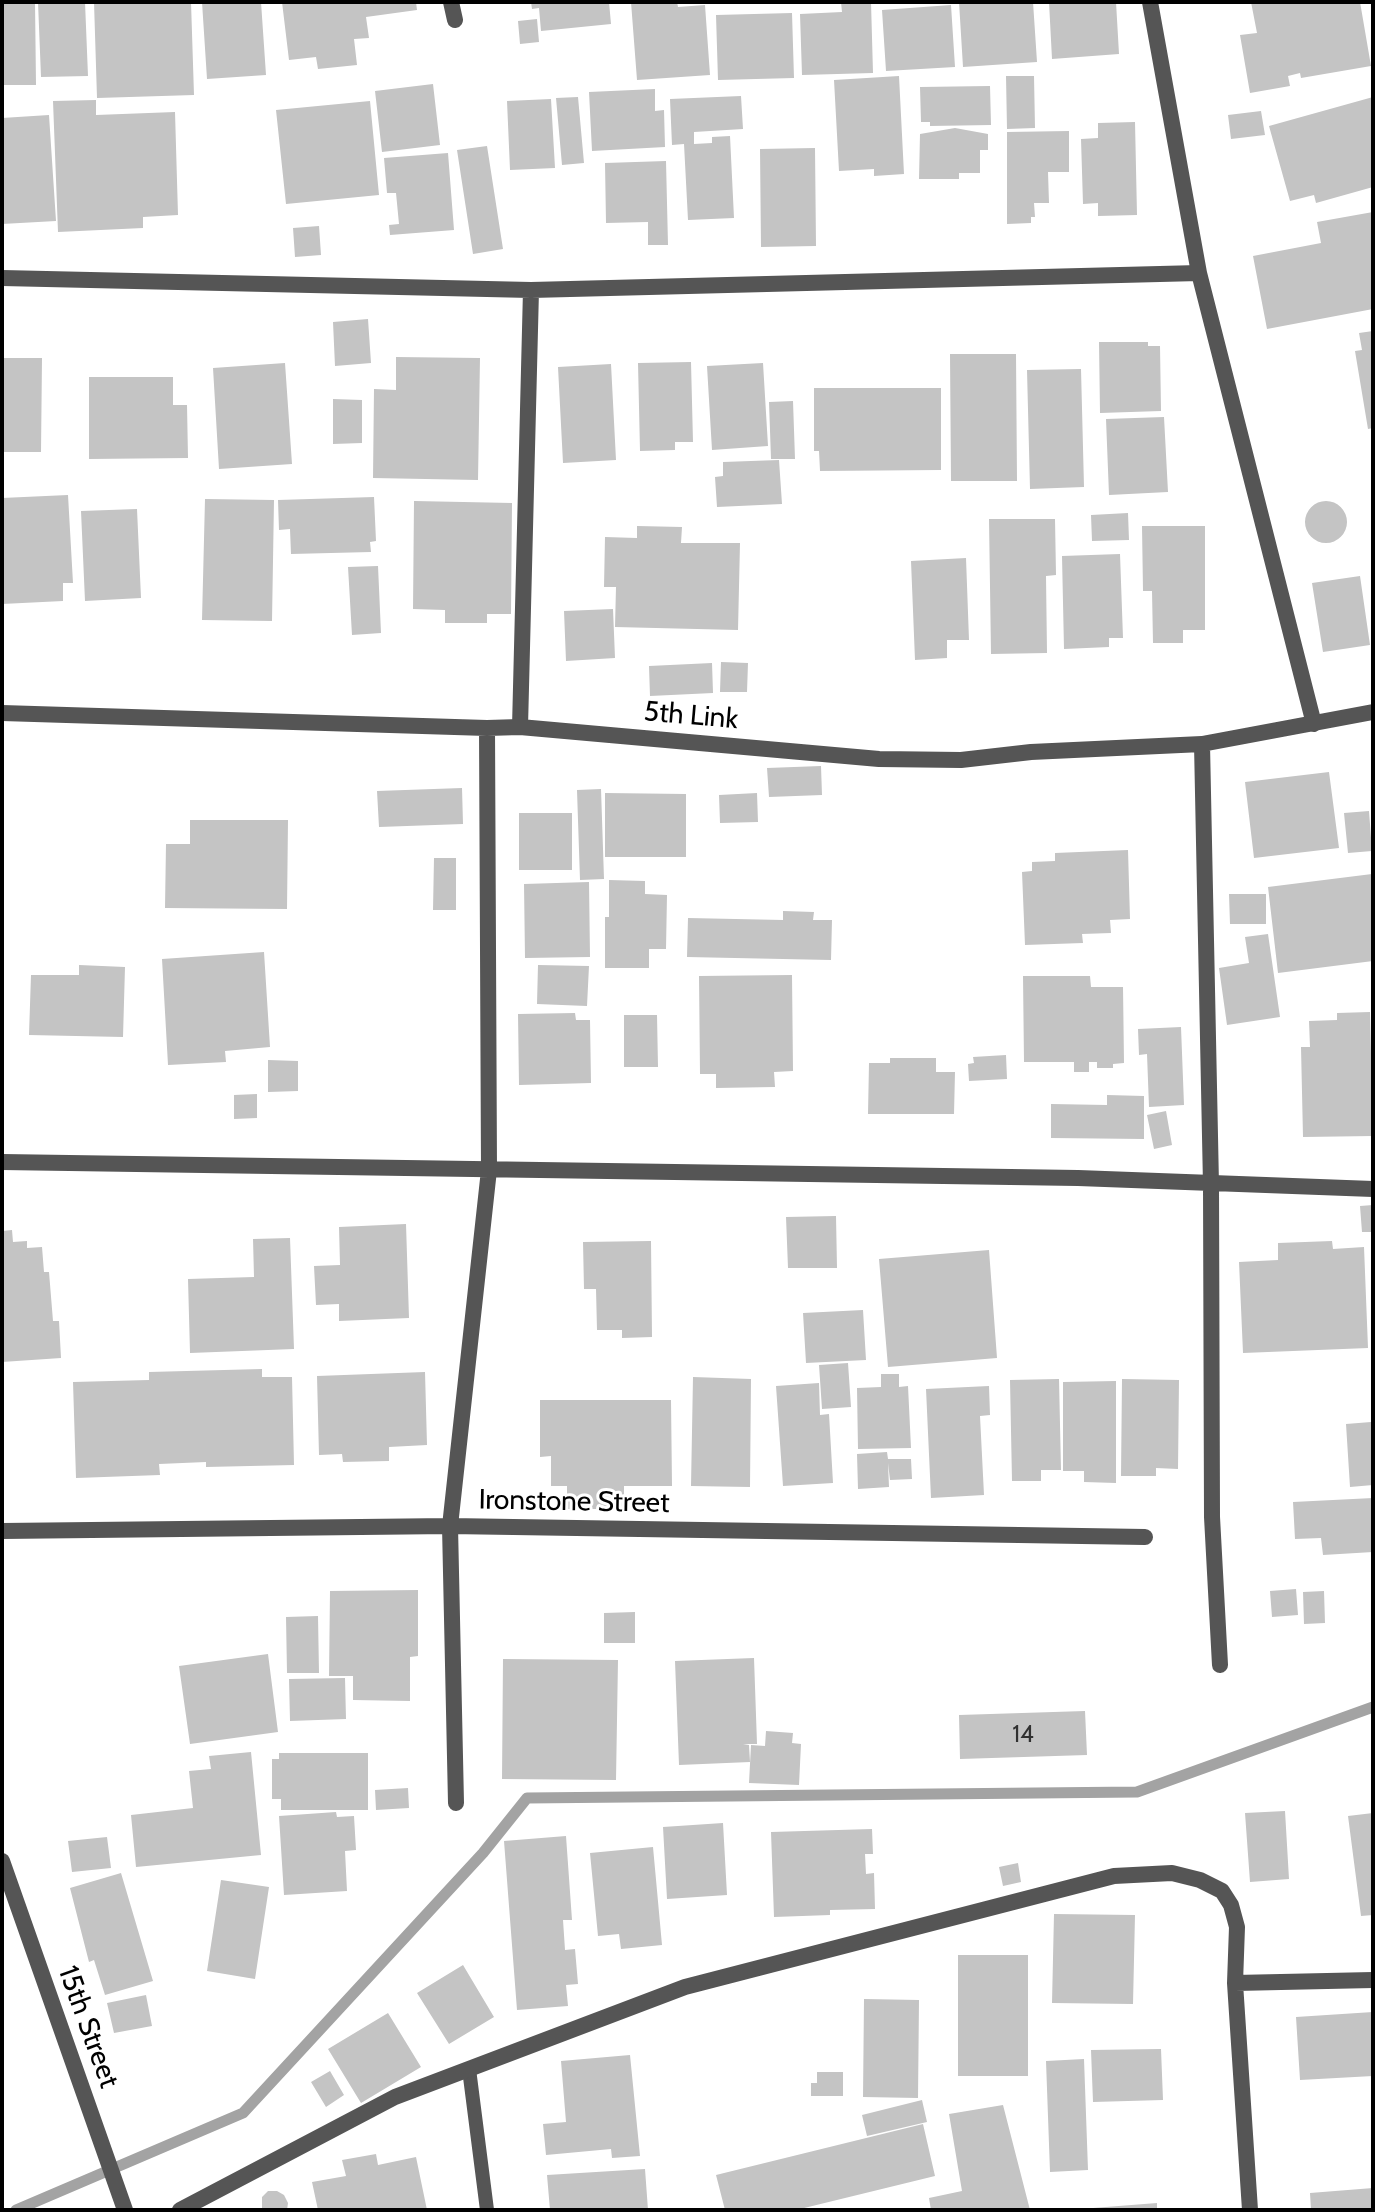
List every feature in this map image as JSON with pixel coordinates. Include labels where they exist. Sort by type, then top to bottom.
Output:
[{"type":"street","points":[[451,2],[455,20]]},
{"type":"street","points":[[1150,2],[1199,273],[1314,724]]},
{"type":"street","points":[[2,278],[531,290],[1199,273]]},
{"type":"street","points":[[520,727],[531,290]]},
{"type":"street","name":"5th Link","points":[[2,713],[520,727],[879,759],[961,760],[1031,752],[1202,744],[1373,712]]},
{"type":"street","points":[[456,1803],[450,1526],[489,1170],[487,728]]},
{"type":"street","points":[[1202,744],[1211,1185],[1212,1517],[1220,1665]]},
{"type":"street","points":[[2,1162],[1078,1178],[1373,1189]]},
{"type":"street","name":"Ironstone Street","points":[[2,1531],[450,1526],[1145,1537]]},
{"type":"street","name":"15th Street","points":[[2,1861],[125,2210]]},
{"type":"street","points":[[180,2210],[395,2097],[685,1987],[1114,1876],[1172,1873],[1200,1880],[1222,1891],[1231,1905],[1237,1927],[1235,1983],[1250,2210]]},
{"type":"street","points":[[1235,1983],[1373,1980]]},
{"type":"lane","points":[[469,2069],[487,2210]]},
{"type":"building","points":[[2,2],[35,2],[36,85],[2,85]]},
{"type":"building","points":[[38,2],[85,2],[88,76],[41,77]]},
{"type":"building","points":[[94,2],[191,2],[194,95],[97,98]]},
{"type":"building","points":[[202,2],[261,2],[266,75],[207,79]]},
{"type":"building","points":[[282,2],[416,2],[417,10],[366,17],[369,38],[354,39],[357,65],[318,69],[316,57],[289,60]]},
{"type":"building","points":[[531,2],[609,2],[611,24],[541,31],[539,8],[532,9]]},
{"type":"building","points":[[631,2],[677,2],[678,7],[705,5],[710,75],[637,80]]},
{"type":"building","points":[[841,2],[871,2],[873,73],[802,75],[800,14],[842,12]]},
{"type":"building","points":[[959,2],[1033,2],[1037,62],[963,67]]},
{"type":"building","points":[[1049,2],[1116,2],[1119,54],[1052,59]]},
{"type":"building","points":[[1251,2],[1360,2],[1371,66],[1301,78],[1300,73],[1288,76],[1290,86],[1250,93],[1240,35],[1257,33]]},
{"type":"building","points":[[951,5],[955,67],[886,71],[882,10]]},
{"type":"building","points":[[792,13],[794,78],[718,80],[716,15]]},
{"type":"building","points":[[537,19],[539,42],[520,44],[518,21]]},
{"type":"building","points":[[899,76],[904,174],[874,176],[874,169],[839,171],[834,80]]},
{"type":"building","points":[[1006,76],[1034,76],[1035,128],[1007,129]]},
{"type":"building","points":[[433,84],[440,145],[382,152],[375,91]]},
{"type":"building","points":[[990,86],[991,125],[930,126],[930,122],[921,122],[920,87]]},
{"type":"building","points":[[655,89],[655,111],[664,110],[665,147],[592,151],[589,92]]},
{"type":"building","points":[[741,96],[743,129],[694,132],[694,144],[712,143],[712,137],[730,136],[734,218],[688,220],[684,144],[672,145],[670,99]]},
{"type":"building","points":[[578,97],[584,163],[562,165],[556,98]]},
{"type":"building","points":[[1373,97],[1373,187],[1316,203],[1314,195],[1290,201],[1269,126]]},
{"type":"building","points":[[551,99],[555,168],[510,170],[507,101]]},
{"type":"building","points":[[96,100],[96,115],[175,112],[178,215],[143,217],[143,228],[58,232],[53,101]]},
{"type":"building","points":[[370,101],[379,195],[286,204],[276,110]]},
{"type":"building","points":[[1261,111],[1265,135],[1231,139],[1228,115]]},
{"type":"building","points":[[49,115],[56,221],[2,224],[2,118]]},
{"type":"building","points":[[1135,122],[1137,215],[1098,216],[1098,203],[1083,204],[1081,139],[1098,138],[1098,123]]},
{"type":"building","points":[[955,128],[988,134],[988,150],[980,150],[980,173],[959,173],[959,179],[919,179],[920,134]]},
{"type":"building","points":[[1069,131],[1069,172],[1048,172],[1049,203],[1034,203],[1035,217],[1031,217],[1031,223],[1007,224],[1007,132]]},
{"type":"building","points":[[487,146],[503,249],[473,254],[457,150]]},
{"type":"building","points":[[815,148],[816,246],[761,247],[760,149]]},
{"type":"building","points":[[448,153],[454,230],[390,235],[389,225],[399,224],[396,193],[387,193],[384,158]]},
{"type":"building","points":[[666,161],[668,245],[648,245],[648,222],[606,223],[605,163]]},
{"type":"building","points":[[1373,212],[1373,309],[1267,329],[1253,256],[1321,243],[1317,222]]},
{"type":"building","points":[[319,226],[321,255],[295,257],[293,228]]},
{"type":"building","points":[[368,319],[371,363],[335,366],[333,322]]},
{"type":"building","points":[[1373,331],[1373,428],[1368,429],[1355,351],[1362,350],[1359,333]]},
{"type":"building","points":[[1099,342],[1148,342],[1148,346],[1160,346],[1161,411],[1100,413]]},
{"type":"building","points":[[950,354],[1016,354],[1017,481],[951,481]]},
{"type":"building","points":[[396,357],[480,358],[478,480],[373,478],[374,389],[396,390]]},
{"type":"building","points":[[2,358],[42,358],[41,452],[2,452]]},
{"type":"building","points":[[691,362],[693,442],[675,442],[675,450],[640,451],[638,363]]},
{"type":"building","points":[[285,363],[292,464],[219,469],[213,368]]},
{"type":"building","points":[[763,363],[768,446],[712,450],[707,366]]},
{"type":"building","points":[[611,364],[616,460],[563,463],[558,367]]},
{"type":"building","points":[[1081,369],[1084,487],[1030,489],[1027,370]]},
{"type":"building","points":[[89,377],[173,377],[173,405],[187,405],[188,458],[89,459]]},
{"type":"building","points":[[814,388],[941,388],[941,470],[820,471],[819,451],[814,451]]},
{"type":"building","points":[[333,399],[362,400],[362,443],[333,444]]},
{"type":"building","points":[[793,401],[795,459],[771,459],[769,402]]},
{"type":"building","points":[[1164,417],[1168,492],[1109,495],[1106,419]]},
{"type":"building","points":[[779,460],[782,504],[717,507],[715,477],[723,476],[723,462]]},
{"type":"building","points":[[68,495],[73,583],[63,583],[63,601],[2,604],[2,498]]},
{"type":"building","points":[[374,497],[376,541],[370,542],[371,552],[291,554],[290,529],[279,530],[278,500]]},
{"type":"building","points":[[205,499],[274,500],[272,621],[202,620]]},
{"type":"building","points":[[414,501],[512,503],[511,614],[487,614],[487,623],[445,623],[445,610],[413,609]]},
{"type":"building","points":[[1326,501],[1341,507],[1347,522],[1341,537],[1326,543],[1311,537],[1305,522],[1311,507]]},
{"type":"building","points":[[137,509],[141,598],[85,601],[81,511]]},
{"type":"building","points":[[1128,513],[1129,540],[1092,541],[1091,515]]},
{"type":"building","points":[[989,519],[1055,519],[1056,575],[1046,576],[1047,653],[991,654]]},
{"type":"building","points":[[637,526],[682,527],[681,543],[740,543],[738,630],[615,627],[616,587],[604,587],[605,537],[637,538]]},
{"type":"building","points":[[1142,526],[1205,526],[1205,630],[1183,630],[1183,643],[1153,643],[1152,591],[1143,591]]},
{"type":"building","points":[[1120,554],[1123,638],[1109,638],[1109,647],[1064,649],[1062,556]]},
{"type":"building","points":[[966,558],[969,640],[947,640],[947,658],[915,660],[911,561]]},
{"type":"building","points":[[378,566],[381,633],[352,635],[348,567]]},
{"type":"building","points":[[1360,576],[1370,645],[1323,652],[1312,583]]},
{"type":"building","points":[[613,609],[615,658],[566,661],[564,611]]},
{"type":"building","points":[[721,662],[748,663],[747,692],[720,692]]},
{"type":"building","points":[[712,663],[713,693],[650,696],[649,666]]},
{"type":"building","points":[[821,766],[822,795],[769,797],[767,768]]},
{"type":"building","points":[[1329,772],[1339,848],[1254,858],[1245,782]]},
{"type":"building","points":[[462,788],[463,824],[379,827],[377,791]]},
{"type":"building","points":[[601,789],[604,879],[580,880],[577,790]]},
{"type":"building","points":[[605,793],[686,794],[686,857],[605,857]]},
{"type":"building","points":[[757,793],[758,822],[720,823],[719,795]]},
{"type":"building","points":[[1369,811],[1372,851],[1348,853],[1344,813]]},
{"type":"building","points":[[519,813],[572,813],[572,870],[519,870]]},
{"type":"building","points":[[190,820],[288,820],[287,909],[165,908],[166,844],[190,844]]},
{"type":"building","points":[[1128,850],[1130,919],[1110,920],[1111,933],[1082,934],[1083,943],[1025,945],[1022,872],[1032,871],[1032,862],[1055,861],[1055,853]]},
{"type":"building","points":[[434,858],[456,858],[456,910],[433,910]]},
{"type":"building","points":[[1372,874],[1373,961],[1278,973],[1268,887]]},
{"type":"building","points":[[609,880],[645,881],[645,894],[667,895],[666,949],[649,949],[649,968],[605,968]]},
{"type":"building","points":[[589,882],[590,957],[525,958],[524,884]]},
{"type":"building","points":[[1229,894],[1266,894],[1266,924],[1230,924]]},
{"type":"building","points":[[783,911],[814,912],[813,920],[832,920],[831,960],[687,957],[688,918],[783,920]]},
{"type":"building","points":[[1268,934],[1280,1017],[1227,1025],[1219,968],[1249,963],[1245,937]]},
{"type":"building","points":[[264,952],[270,1047],[225,1051],[226,1062],[168,1065],[162,959]]},
{"type":"building","points":[[79,965],[125,967],[123,1037],[29,1035],[31,975],[79,975]]},
{"type":"building","points":[[538,965],[589,966],[587,1006],[537,1004]]},
{"type":"building","points":[[792,975],[793,1071],[774,1072],[775,1087],[716,1088],[716,1074],[700,1074],[699,976]]},
{"type":"building","points":[[1023,976],[1090,976],[1091,987],[1123,987],[1124,1063],[1113,1064],[1113,1068],[1097,1068],[1097,1062],[1089,1062],[1089,1072],[1074,1072],[1074,1062],[1024,1062]]},
{"type":"building","points":[[1370,1012],[1373,1136],[1303,1137],[1301,1047],[1310,1047],[1309,1021],[1337,1020],[1337,1013]]},
{"type":"building","points":[[575,1013],[576,1020],[590,1020],[591,1083],[519,1085],[518,1014]]},
{"type":"building","points":[[624,1015],[657,1015],[658,1067],[624,1067]]},
{"type":"building","points":[[1181,1027],[1184,1105],[1149,1107],[1147,1054],[1139,1055],[1138,1029]]},
{"type":"building","points":[[1006,1055],[1007,1079],[969,1081],[968,1064],[974,1063],[973,1057]]},
{"type":"building","points":[[890,1058],[936,1058],[936,1072],[955,1072],[954,1114],[868,1114],[869,1063],[890,1063]]},
{"type":"building","points":[[268,1060],[298,1061],[298,1091],[268,1092]]},
{"type":"building","points":[[257,1094],[257,1118],[234,1119],[234,1095]]},
{"type":"building","points":[[1107,1095],[1144,1096],[1144,1139],[1051,1138],[1051,1104],[1107,1105]]},
{"type":"building","points":[[1166,1111],[1172,1145],[1154,1149],[1147,1115]]},
{"type":"building","points":[[1373,1205],[1373,1232],[1362,1232],[1360,1206]]},
{"type":"building","points":[[836,1216],[837,1268],[788,1268],[786,1217]]},
{"type":"building","points":[[406,1224],[409,1318],[339,1321],[339,1304],[316,1305],[314,1266],[340,1265],[339,1227]]},
{"type":"building","points":[[12,1230],[13,1242],[27,1241],[27,1248],[42,1247],[44,1272],[49,1272],[53,1321],[59,1321],[61,1358],[2,1362],[2,1231]]},
{"type":"building","points":[[290,1238],[294,1349],[190,1353],[188,1279],[254,1277],[253,1239]]},
{"type":"building","points":[[651,1241],[652,1337],[622,1338],[622,1330],[597,1330],[596,1289],[584,1289],[583,1242]]},
{"type":"building","points":[[1332,1241],[1333,1249],[1364,1247],[1368,1348],[1243,1353],[1239,1262],[1278,1260],[1278,1243]]},
{"type":"building","points":[[989,1250],[997,1358],[888,1367],[879,1259]]},
{"type":"building","points":[[863,1310],[866,1360],[806,1363],[803,1313]]},
{"type":"building","points":[[848,1363],[851,1407],[822,1409],[819,1365]]},
{"type":"building","points":[[262,1369],[262,1377],[292,1377],[294,1465],[206,1467],[206,1462],[159,1464],[160,1475],[76,1478],[73,1382],[149,1380],[149,1372]]},
{"type":"building","points":[[425,1372],[427,1445],[389,1447],[389,1461],[343,1462],[342,1454],[319,1455],[317,1376]]},
{"type":"building","points":[[881,1374],[899,1374],[899,1387],[908,1386],[911,1448],[858,1449],[857,1388],[881,1387]]},
{"type":"building","points":[[693,1377],[751,1379],[750,1487],[691,1486]]},
{"type":"building","points":[[1059,1379],[1061,1470],[1041,1470],[1041,1481],[1012,1481],[1010,1380]]},
{"type":"building","points":[[1122,1379],[1179,1380],[1178,1469],[1156,1468],[1156,1476],[1121,1476]]},
{"type":"building","points":[[1116,1381],[1116,1483],[1084,1482],[1084,1471],[1063,1471],[1063,1382]]},
{"type":"building","points":[[819,1383],[820,1415],[829,1414],[833,1483],[783,1486],[776,1386]]},
{"type":"building","points":[[989,1386],[990,1415],[980,1416],[984,1495],[931,1498],[926,1389]]},
{"type":"building","points":[[540,1400],[671,1400],[672,1486],[624,1486],[624,1509],[567,1509],[567,1486],[551,1486],[551,1456],[540,1457]]},
{"type":"building","points":[[1371,1422],[1373,1485],[1350,1487],[1346,1424]]},
{"type":"building","points":[[887,1452],[888,1459],[911,1459],[912,1479],[890,1480],[888,1463],[889,1487],[858,1489],[857,1454]]},
{"type":"building","points":[[1373,1498],[1373,1552],[1323,1555],[1321,1538],[1295,1539],[1293,1502]]},
{"type":"building","points":[[1296,1589],[1298,1615],[1272,1617],[1270,1591]]},
{"type":"building","points":[[418,1590],[418,1656],[410,1657],[410,1701],[353,1700],[353,1676],[329,1676],[330,1591]]},
{"type":"building","points":[[1324,1591],[1325,1623],[1304,1624],[1303,1592]]},
{"type":"building","points":[[635,1612],[635,1643],[604,1643],[604,1613]]},
{"type":"building","points":[[318,1616],[319,1673],[287,1673],[286,1617]]},
{"type":"building","points":[[268,1654],[278,1732],[190,1744],[179,1666]]},
{"type":"building","points":[[754,1658],[757,1744],[743,1744],[749,1745],[750,1762],[679,1765],[675,1661]]},
{"type":"building","points":[[503,1659],[618,1660],[616,1780],[502,1779]]},
{"type":"building","points":[[345,1678],[346,1719],[290,1721],[289,1679]]},
{"type":"building","points":[[1085,1711],[1087,1755],[960,1759],[959,1715]]},
{"type":"building","points":[[766,1731],[793,1733],[792,1743],[801,1744],[799,1785],[749,1783],[751,1745],[765,1746]]},
{"type":"building","points":[[251,1752],[261,1855],[136,1867],[131,1815],[193,1808],[189,1771],[211,1769],[209,1756]]},
{"type":"building","points":[[279,1753],[368,1753],[368,1810],[281,1810],[281,1799],[272,1799],[272,1759],[279,1759]]},
{"type":"building","points":[[408,1788],[409,1808],[376,1810],[375,1790]]},
{"type":"building","points":[[1285,1811],[1289,1879],[1250,1882],[1245,1813]]},
{"type":"building","points":[[336,1812],[337,1817],[354,1816],[356,1850],[345,1851],[347,1891],[284,1895],[279,1816]]},
{"type":"building","points":[[1373,1813],[1373,1915],[1361,1916],[1348,1816]]},
{"type":"building","points":[[723,1823],[727,1895],[667,1899],[663,1827]]},
{"type":"building","points":[[872,1829],[873,1854],[865,1854],[866,1874],[874,1873],[875,1909],[830,1910],[830,1915],[774,1917],[771,1832]]},
{"type":"building","points":[[566,1836],[572,1920],[563,1920],[565,1950],[575,1949],[578,1984],[566,1985],[568,2006],[517,2010],[504,1841]]},
{"type":"building","points":[[107,1837],[111,1868],[72,1872],[68,1841]]},
{"type":"building","points":[[653,1847],[662,1945],[621,1949],[619,1934],[598,1936],[590,1853]]},
{"type":"building","points":[[1018,1863],[1021,1882],[1003,1886],[999,1867]]},
{"type":"building","points":[[121,1873],[153,1981],[105,1995],[94,1960],[89,1962],[70,1888]]},
{"type":"building","points":[[221,1880],[269,1887],[255,1979],[207,1971]]},
{"type":"building","points":[[1054,1914],[1135,1915],[1133,2004],[1052,2003]]},
{"type":"building","points":[[958,1955],[1028,1955],[1028,2076],[958,2076]]},
{"type":"building","points":[[463,1965],[494,2017],[449,2044],[417,1993]]},
{"type":"building","points":[[146,1995],[152,2026],[114,2033],[107,2003]]},
{"type":"building","points":[[864,1999],[919,2000],[918,2098],[863,2097]]},
{"type":"building","points":[[1373,2012],[1373,2076],[1300,2080],[1296,2017]]},
{"type":"building","points":[[388,2013],[421,2067],[361,2103],[328,2049]]},
{"type":"building","points":[[1161,2049],[1163,2100],[1093,2102],[1091,2050]]},
{"type":"building","points":[[630,2055],[640,2156],[612,2158],[611,2149],[546,2155],[543,2124],[566,2122],[561,2061]]},
{"type":"building","points":[[1084,2059],[1088,2170],[1050,2172],[1046,2061]]},
{"type":"building","points":[[330,2071],[344,2095],[326,2107],[311,2082]]},
{"type":"building","points":[[817,2072],[843,2072],[843,2096],[811,2096],[811,2083],[817,2083]]},
{"type":"building","points":[[922,2100],[927,2122],[867,2136],[862,2115]]},
{"type":"building","points":[[1003,2105],[1030,2210],[931,2210],[929,2198],[962,2191],[949,2114]]},
{"type":"building","points":[[923,2124],[935,2176],[796,2210],[725,2210],[716,2175]]},
{"type":"building","points":[[376,2154],[378,2165],[416,2157],[427,2210],[318,2210],[312,2182],[346,2176],[342,2160]]},
{"type":"building","points":[[645,2169],[648,2210],[550,2210],[547,2175]]},
{"type":"building","points":[[1373,2188],[1373,2210],[1311,2210],[1310,2193]]},
{"type":"building","points":[[268,2191],[284,2195],[287,2210],[262,2210],[262,2197]]},
{"type":"building","points":[[1157,2203],[1157,2210],[1093,2210],[1093,2208]]},
{"type":"waterway","points":[[16,2210],[243,2113],[483,1853],[527,1798],[1137,1792],[1373,1707]]}]
